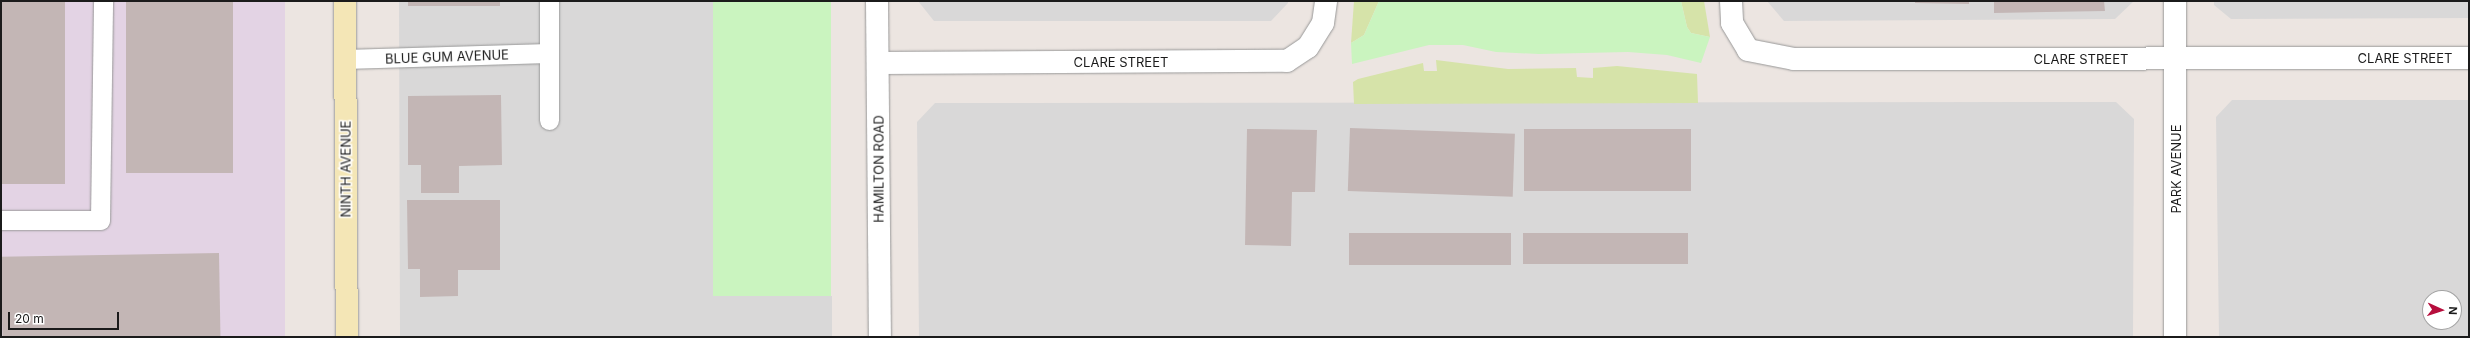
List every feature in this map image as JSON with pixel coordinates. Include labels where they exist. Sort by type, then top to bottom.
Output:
[{"type":"street","name":"NINTH AVENUE","points":[[345,1],[347,337]]},
{"type":"street","name":"HAMILTON ROAD","points":[[877,1],[880,337]]},
{"type":"street","name":"CLARE STREET","points":[[878,63],[1287,61],[1308,47],[1323,23],[1326,1]]},
{"type":"street","name":"CLARE STREET","points":[[1731,1],[1732,23],[1748,50],[1794,58],[2469,58]]},
{"type":"street","name":"PARK AVENUE","points":[[2175,337],[2176,1]]},
{"type":"lane","points":[[1,220],[100,220],[102,1]]},
{"type":"lane","points":[[549,1],[549,120]]},
{"type":"lane","name":"BLUE GUM AVENUE","points":[[345,59],[548,53]]},
{"type":"shaded area","points":[[1,1],[285,1],[285,337],[1,337]]},
{"type":"shaded area","points":[[399,1],[713,1],[714,296],[832,296],[832,337],[400,337]]},
{"type":"shaded area","points":[[918,1],[1288,1],[1288,3],[1271,21],[934,21]]},
{"type":"shaded area","points":[[1767,1],[2134,1],[2115,19],[1784,21]]},
{"type":"shaded area","points":[[2214,1],[2469,1],[2469,18],[2231,19],[2214,5]]},
{"type":"shaded area","points":[[2232,100],[2469,100],[2469,337],[2219,337],[2216,117]]},
{"type":"shaded area","points":[[2116,102],[2134,119],[2133,337],[919,337],[917,122],[935,103]]},
{"type":"green space","points":[[713,1],[831,1],[831,296],[713,296]]},
{"type":"green space","points":[[1354,1],[1379,1],[1364,35],[1351,43]]},
{"type":"green space","points":[[1379,1],[1681,1],[1687,27],[1691,33],[1710,37],[1701,63],[1667,55],[1628,52],[1539,54],[1496,52],[1463,45],[1429,45],[1352,64],[1351,43],[1364,35]]},
{"type":"green space","points":[[1681,1],[1704,1],[1710,37],[1691,33],[1687,27]]},
{"type":"green space","points":[[1436,60],[1508,69],[1576,68],[1577,77],[1593,78],[1593,68],[1617,66],[1697,74],[1698,103],[1354,104],[1353,82],[1358,79],[1423,63],[1424,71],[1437,71]]},
{"type":"building","points":[[1,1],[65,1],[65,184],[1,184]]},
{"type":"building","points":[[126,1],[233,1],[233,173],[126,173]]},
{"type":"building","points":[[408,1],[500,1],[500,6],[408,6]]},
{"type":"building","points":[[1915,1],[1969,1],[1969,4],[1915,3]]},
{"type":"building","points":[[1994,1],[2104,1],[2105,11],[1994,13]]},
{"type":"building","points":[[501,95],[502,165],[459,166],[459,193],[421,193],[421,165],[408,165],[408,96]]},
{"type":"building","points":[[1350,128],[1515,134],[1513,197],[1348,191]]},
{"type":"building","points":[[1247,129],[1317,130],[1315,192],[1292,192],[1291,246],[1245,245]]},
{"type":"building","points":[[1524,129],[1691,129],[1691,191],[1524,191]]},
{"type":"building","points":[[407,200],[500,200],[500,270],[458,270],[458,296],[420,297],[420,269],[408,269]]},
{"type":"building","points":[[1349,233],[1511,233],[1511,265],[1349,265]]},
{"type":"building","points":[[1523,233],[1688,233],[1688,264],[1523,264]]},
{"type":"building","points":[[219,253],[220,337],[2,337],[1,257]]}]
